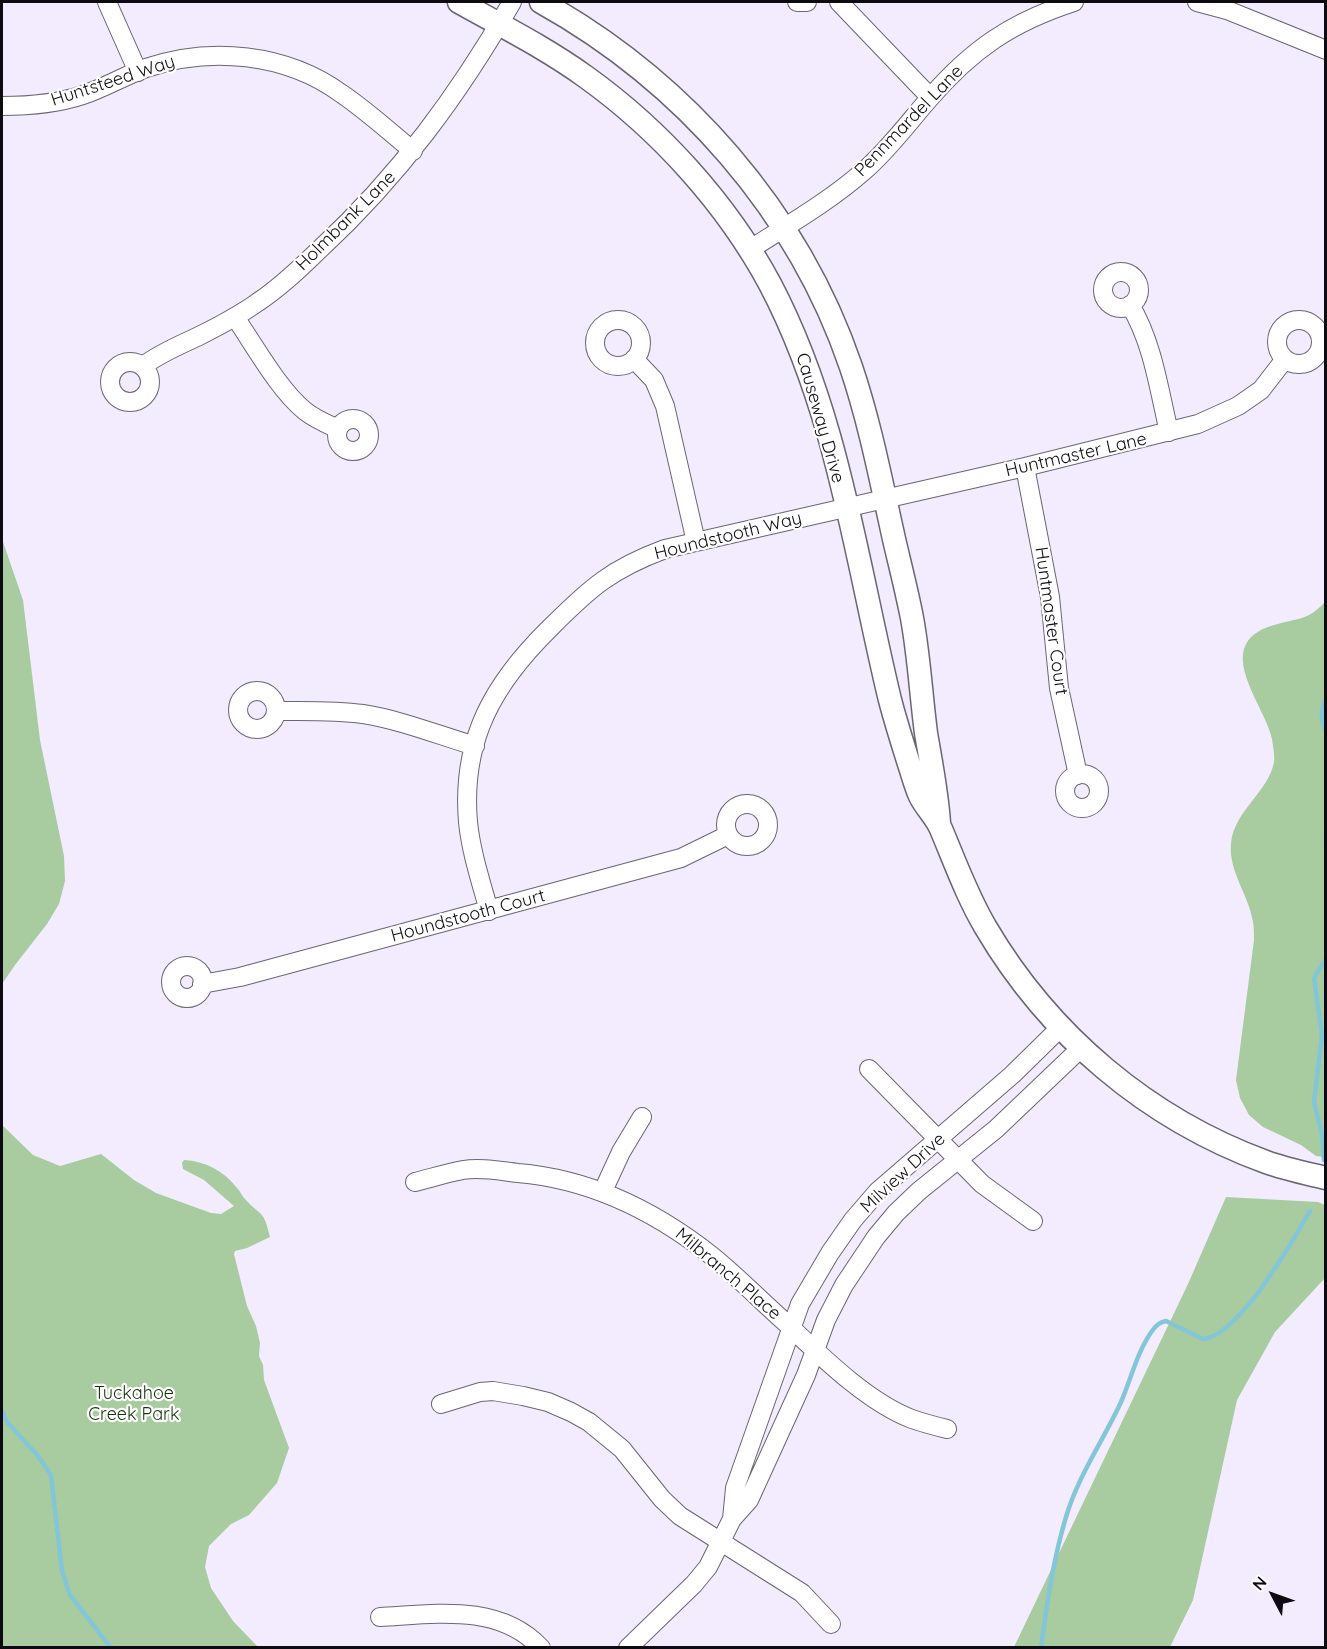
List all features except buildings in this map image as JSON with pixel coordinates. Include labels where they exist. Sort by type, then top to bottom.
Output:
[{"type":"street","points":[[107,2],[138,72]]},
{"type":"street","name":"Causeway Drive","points":[[459,2],[551,53],[586,76],[637,119],[701,184],[734,226],[769,282],[799,344],[827,427],[891,704],[920,796],[939,825],[961,878],[986,928],[1026,988],[1080,1049],[1142,1097],[1192,1128],[1266,1162],[1326,1178]]},
{"type":"street","name":"Holmbank Lane","points":[[143,366],[153,358],[235,317],[259,302],[288,279],[348,223],[413,151],[448,103],[512,2]]},
{"type":"street","name":"Causeway Drive","points":[[541,2],[573,20],[622,54],[661,85],[703,125],[738,166],[782,228],[819,290],[851,366],[866,417],[912,618],[926,732],[937,791],[939,825]]},
{"type":"street","points":[[797,2],[807,2]]},
{"type":"street","points":[[839,2],[930,97]]},
{"type":"street","name":"Pennmardel Lane","points":[[749,250],[844,187],[866,169],[897,137],[930,97],[958,69],[1003,32],[1048,10],[1074,2]]},
{"type":"street","points":[[1197,2],[1227,10],[1326,50]]},
{"type":"street","name":"Huntsteed Way","points":[[2,106],[31,106],[59,102],[173,60],[206,56],[262,59],[291,67],[341,93],[413,151]]},
{"type":"street","points":[[1130,305],[1142,324],[1169,432]]},
{"type":"street","points":[[235,317],[290,396],[312,416],[338,429]]},
{"type":"street","points":[[634,359],[654,380],[665,406],[696,543]]},
{"type":"street","name":"Huntmaster Lane","points":[[846,508],[1025,467],[1211,420],[1238,406],[1261,390],[1285,359]]},
{"type":"street","name":"Huntmaster Court","points":[[1025,467],[1049,588],[1059,688],[1078,775]]},
{"type":"street","name":"Houndstooth Way","points":[[489,911],[468,824],[469,769],[481,722],[493,697],[516,663],[586,592],[613,572],[638,559],[665,549],[846,508]]},
{"type":"street","points":[[276,711],[363,714],[401,723],[475,747]]},
{"type":"street","name":"Houndstooth Court","points":[[202,984],[240,977],[681,858],[729,834]]},
{"type":"street","name":"Milview Drive","points":[[732,1519],[735,1488],[791,1328],[800,1304],[830,1253],[853,1220],[878,1191],[1012,1075],[1060,1028]]},
{"type":"street","name":"Milview Drive","points":[[628,1647],[694,1584],[708,1567],[732,1519],[749,1500],[806,1375],[826,1320],[844,1285],[876,1237],[919,1191],[996,1129],[1080,1049]]},
{"type":"street","points":[[869,1069],[982,1184],[1033,1221]]},
{"type":"street","points":[[603,1191],[621,1152],[642,1117]]},
{"type":"street","name":"Milbranch Place","points":[[415,1182],[477,1169],[533,1174],[603,1191],[670,1226],[704,1250],[857,1385],[911,1419],[947,1429]]},
{"type":"street","points":[[441,1404],[480,1392],[493,1391],[523,1395],[548,1402],[589,1422],[622,1449],[662,1498],[680,1516],[802,1593],[831,1624]]},
{"type":"street","points":[[380,1617],[428,1613],[465,1614],[488,1618],[509,1625],[541,1647]]},
{"type":"green space","points":[[2,539],[23,600],[40,740],[64,856],[65,881],[59,904],[47,924],[2,984]]},
{"type":"green space","points":[[1325,602],[1325,1157],[1316,1156],[1301,1145],[1263,1127],[1249,1115],[1240,1098],[1236,1080],[1254,931],[1251,912],[1233,863],[1231,843],[1238,821],[1266,782],[1274,760],[1269,729],[1243,666],[1246,644],[1251,637],[1265,628],[1307,616]]},
{"type":"green space","name":"Tuckahoe Creek Park","points":[[2,1125],[33,1155],[60,1166],[101,1154],[134,1180],[156,1193],[211,1213],[221,1214],[234,1206],[204,1180],[183,1169],[182,1163],[184,1160],[207,1165],[226,1177],[263,1217],[270,1237],[235,1251],[234,1254],[247,1306],[256,1326],[264,1380],[289,1448],[277,1483],[249,1515],[231,1524],[209,1546],[205,1567],[211,1588],[233,1621],[258,1647],[2,1647]]},
{"type":"green space","points":[[1226,1197],[1318,1202],[1325,1205],[1325,1278],[1275,1332],[1237,1400],[1193,1600],[1170,1647],[1014,1647],[1188,1284]]},
{"type":"waterway","points":[[1326,699],[1322,715],[1326,732]]},
{"type":"waterway","points":[[1326,828],[1326,852]]},
{"type":"waterway","points":[[1324,1160],[1322,1134],[1314,1102],[1322,1035],[1314,978],[1326,959]]},
{"type":"waterway","points":[[1041,1648],[1054,1566],[1071,1502],[1121,1402],[1147,1339],[1157,1325],[1166,1321],[1203,1339],[1217,1334],[1248,1305],[1278,1264],[1310,1211]]},
{"type":"waterway","points":[[2,1411],[7,1422],[38,1456],[51,1475],[62,1571],[70,1595],[111,1648]]}]
